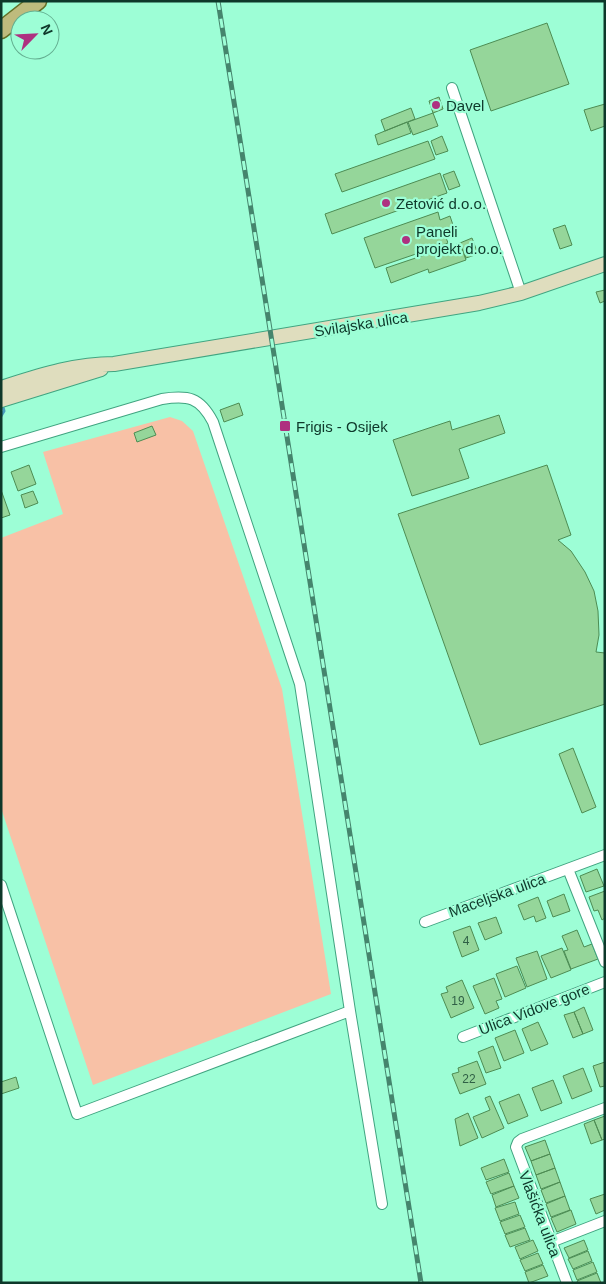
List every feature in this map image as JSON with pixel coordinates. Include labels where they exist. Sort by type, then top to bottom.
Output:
[{"type":"main road","points":[[1,30],[38,1]]},
{"type":"main road","name":"Svilajska ulica","points":[[1,388],[61,370],[94,364],[114,364],[495,300],[605,264]]},
{"type":"main road","name":"Svilajska ulica","points":[[1,400],[114,364]]},
{"type":"street","points":[[452,88],[521,293]]},
{"type":"street","points":[[1,447],[162,399],[178,396],[199,402],[207,410],[218,434],[300,684],[350,1011],[382,1204]]},
{"type":"street","name":"Maceljska ulica","points":[[425,922],[605,855]]},
{"type":"street","points":[[568,869],[605,962]]},
{"type":"street","points":[[1,885],[77,1114],[350,1011]]},
{"type":"street","name":"Ulica Vidove gore","points":[[463,1037],[605,982]]},
{"type":"street","name":"Vlašićka ulica","points":[[567,1283],[516,1152],[517,1144],[522,1140],[605,1108]]},
{"type":"street","points":[[551,1242],[605,1221]]},
{"type":"shaded area","points":[[170,417],[182,421],[193,431],[282,689],[331,994],[93,1085],[1,808],[1,538],[63,514],[43,452]]},
{"type":"building","points":[[547,23],[569,84],[491,111],[470,50]]},
{"type":"building","name":"Davel","points":[[439,97],[443,109],[433,113],[429,101]]},
{"type":"building","points":[[605,104],[605,126],[591,131],[584,110]]},
{"type":"building","points":[[411,108],[415,119],[385,131],[381,120]]},
{"type":"building","points":[[433,113],[438,126],[413,135],[408,122]]},
{"type":"building","points":[[407,122],[411,133],[378,145],[375,135]]},
{"type":"building","points":[[442,136],[448,151],[436,155],[431,141]]},
{"type":"building","points":[[428,141],[435,159],[342,192],[335,174]]},
{"type":"building","points":[[454,171],[460,186],[449,190],[443,175]]},
{"type":"building","name":"Zetović d.o.o.","points":[[440,173],[447,193],[332,234],[325,214]]},
{"type":"building","name":"Paneli projekt d.o.o.","points":[[438,212],[440,220],[450,216],[455,231],[445,235],[448,243],[375,268],[364,238]]},
{"type":"building","points":[[565,225],[572,245],[560,249],[553,229]]},
{"type":"building","points":[[472,238],[478,254],[466,258],[460,243]]},
{"type":"building","points":[[460,243],[466,260],[429,273],[428,269],[391,283],[386,268]]},
{"type":"building","points":[[605,290],[605,301],[600,303],[596,292]]},
{"type":"building","points":[[239,403],[243,415],[224,422],[220,410]]},
{"type":"building","points":[[499,415],[505,433],[459,449],[469,478],[412,496],[393,440],[450,421],[452,430]]},
{"type":"building","points":[[152,426],[156,435],[137,442],[134,433]]},
{"type":"building","points":[[29,465],[36,484],[18,491],[11,472]]},
{"type":"building","points":[[547,465],[571,535],[558,540],[571,551],[585,572],[594,591],[598,611],[599,635],[596,652],[605,653],[605,704],[480,745],[398,514]]},
{"type":"building","points":[[1,490],[10,515],[1,518]]},
{"type":"building","points":[[33,491],[38,503],[25,508],[21,495]]},
{"type":"building","points":[[573,748],[596,807],[582,813],[559,754]]},
{"type":"building","points":[[597,869],[604,886],[586,892],[580,876]]},
{"type":"building","points":[[605,891],[605,918],[602,920],[598,910],[594,911],[589,897]]},
{"type":"building","points":[[564,894],[570,911],[553,917],[547,901]]},
{"type":"building","points":[[538,897],[546,918],[536,922],[534,916],[524,920],[518,905]]},
{"type":"building","points":[[496,917],[502,933],[485,940],[478,923]]},
{"type":"building","points":[[470,926],[479,950],[462,957],[453,932]]},
{"type":"building","points":[[577,930],[584,947],[592,944],[598,959],[571,969],[564,951],[568,950],[562,936]]},
{"type":"building","points":[[562,948],[571,970],[551,978],[541,956]]},
{"type":"building","points":[[537,951],[547,979],[527,987],[516,958]]},
{"type":"building","points":[[517,966],[526,988],[505,997],[496,974]]},
{"type":"building","points":[[494,978],[502,999],[496,1001],[499,1008],[485,1014],[473,986]]},
{"type":"building","points":[[462,980],[474,1008],[451,1018],[441,994],[448,992],[446,987]]},
{"type":"building","points":[[584,1007],[593,1030],[583,1034],[574,1012]]},
{"type":"building","points":[[574,1012],[583,1034],[573,1038],[564,1015]]},
{"type":"building","points":[[538,1022],[548,1044],[531,1051],[522,1029]]},
{"type":"building","points":[[515,1030],[524,1053],[504,1061],[495,1038]]},
{"type":"building","points":[[493,1046],[501,1068],[486,1073],[478,1052]]},
{"type":"building","points":[[477,1061],[486,1084],[460,1094],[452,1074],[459,1072],[458,1068]]},
{"type":"building","points":[[605,1062],[605,1086],[600,1087],[593,1066]]},
{"type":"building","points":[[583,1068],[592,1091],[572,1099],[563,1076]]},
{"type":"building","points":[[16,1077],[19,1088],[1,1094],[1,1082]]},
{"type":"building","points":[[553,1080],[562,1103],[541,1111],[532,1088]]},
{"type":"building","points":[[519,1094],[528,1116],[508,1124],[499,1102]]},
{"type":"building","points":[[490,1096],[504,1128],[482,1138],[473,1117],[490,1110],[485,1098]]},
{"type":"building","points":[[468,1113],[478,1138],[460,1146],[455,1119]]},
{"type":"building","points":[[605,1116],[605,1139],[602,1140],[594,1120]]},
{"type":"building","points":[[594,1120],[602,1140],[591,1144],[584,1124]]},
{"type":"building","points":[[545,1140],[550,1154],[531,1161],[525,1147]]},
{"type":"building","points":[[550,1154],[555,1168],[536,1175],[531,1161]]},
{"type":"building","points":[[504,1159],[509,1172],[486,1180],[481,1168]]},
{"type":"building","points":[[555,1168],[560,1182],[541,1189],[536,1175]]},
{"type":"building","points":[[509,1173],[514,1186],[491,1194],[486,1182]]},
{"type":"building","points":[[560,1182],[565,1196],[546,1203],[541,1190]]},
{"type":"building","points":[[514,1186],[519,1198],[496,1207],[492,1195]]},
{"type":"building","points":[[605,1194],[605,1210],[596,1214],[590,1199]]},
{"type":"building","points":[[565,1196],[570,1210],[551,1217],[546,1204]]},
{"type":"building","points":[[515,1202],[519,1214],[500,1221],[495,1208]]},
{"type":"building","points":[[571,1210],[576,1224],[557,1232],[551,1218]]},
{"type":"building","points":[[520,1215],[525,1227],[505,1234],[500,1222]]},
{"type":"building","points":[[525,1228],[530,1240],[510,1247],[505,1235]]},
{"type":"building","points":[[533,1240],[538,1251],[520,1259],[515,1247]]},
{"type":"building","points":[[584,1240],[588,1250],[569,1258],[564,1248]]},
{"type":"building","points":[[588,1251],[592,1261],[573,1269],[568,1259]]},
{"type":"building","points":[[538,1253],[543,1264],[525,1271],[520,1260]]},
{"type":"building","points":[[593,1262],[597,1272],[577,1280],[573,1270]]},
{"type":"building","points":[[543,1265],[548,1276],[529,1283],[525,1272]]},
{"type":"building","points":[[597,1273],[601,1283],[578,1283],[577,1281]]},
{"type":"waterway","points":[[1,416],[4,411],[3,407]]},
{"type":"railway","points":[[218,1],[421,1283]]},
{"type":"place","name":"Davel","points":[[436,105]]},
{"type":"place","name":"Zetović d.o.o.","points":[[386,203]]},
{"type":"place","name":"Paneli projekt d.o.o.","points":[[406,240]]},
{"type":"place","name":"Frigis - Osijek","points":[[285,426]]}]
